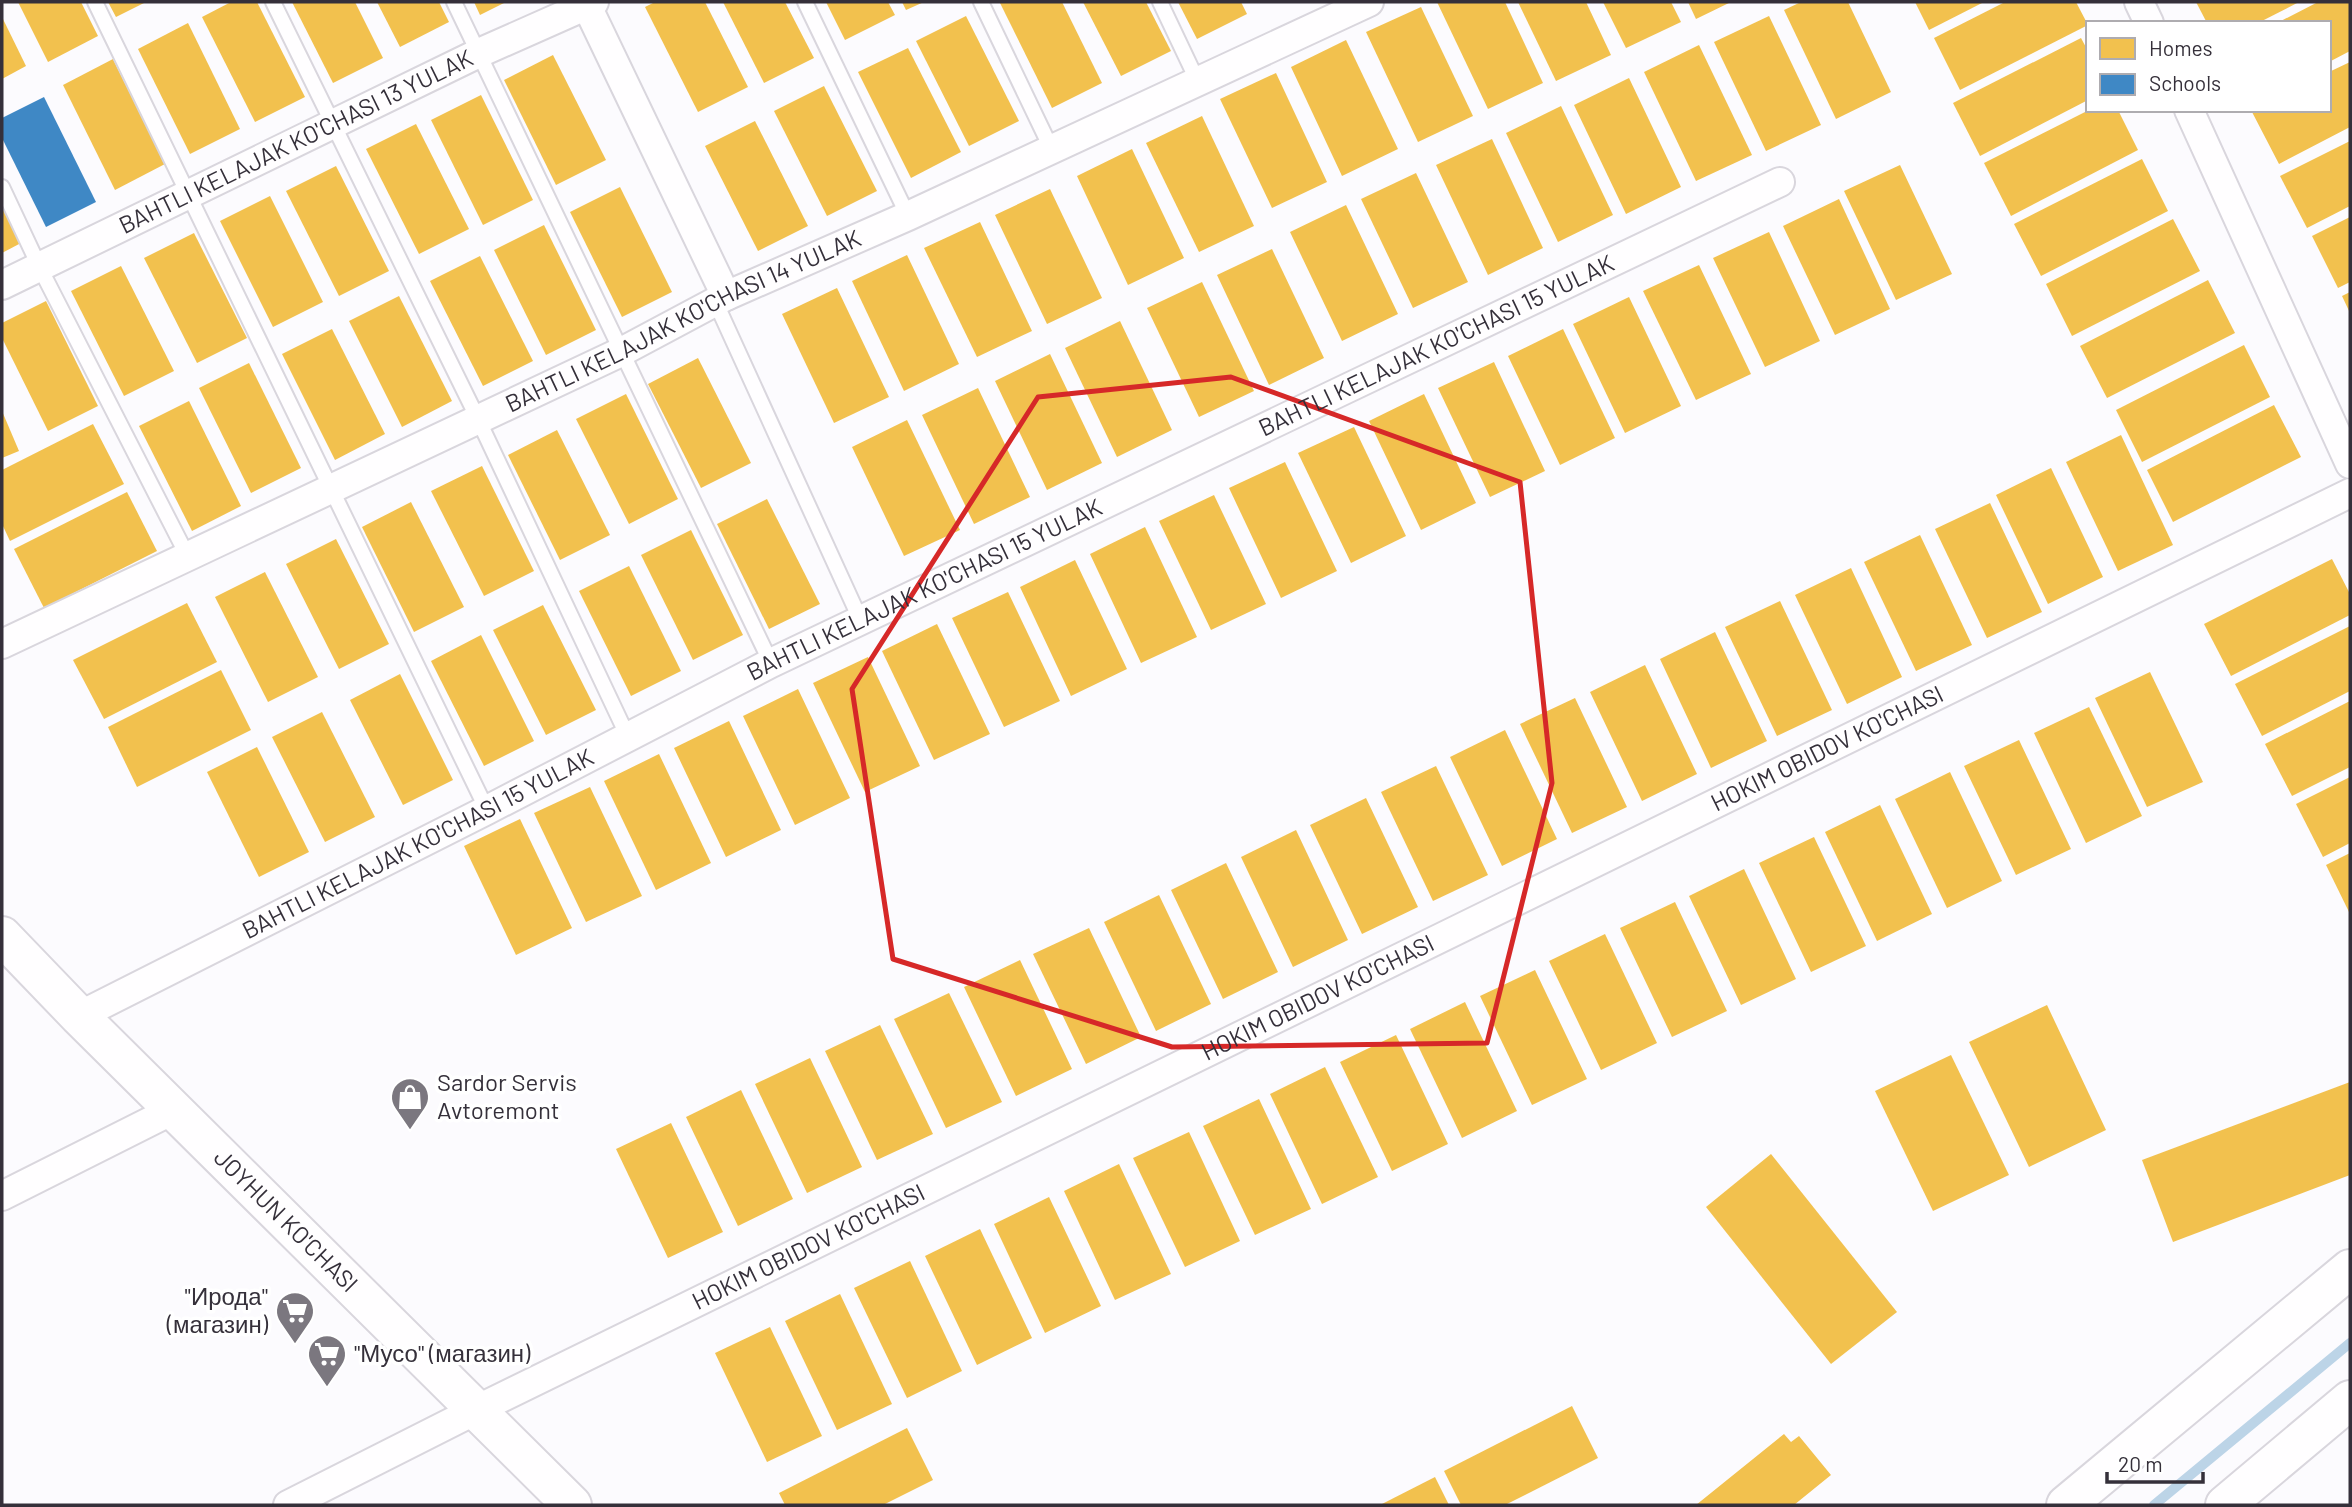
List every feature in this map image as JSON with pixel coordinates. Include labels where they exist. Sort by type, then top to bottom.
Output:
[{"type":"main road","name":"JOYHUN KO'CHASI","points":[[2,936],[173,1110],[572,1505]]},
{"type":"main road","points":[[2066,1505],[2350,1269]]},
{"type":"main road","points":[[2225,1505],[2350,1400]]},
{"type":"street","points":[[2139,2],[2148,21]]},
{"type":"street","name":"BAHTLI KELAJAK KO'CHASI 13 YULAK","points":[[2,285],[479,53],[591,4]]},
{"type":"street","points":[[591,4],[721,299]]},
{"type":"street","name":"BAHTLI KELAJAK KO'CHASI 14 YULAK","points":[[2,644],[621,352],[721,299],[908,216],[1353,5]]},
{"type":"street","points":[[2190,112],[2350,464]]},
{"type":"street","name":"BAHTLI KELAJAK KO'CHASI 15 YULAK","points":[[79,1016],[771,663],[1780,182]]},
{"type":"street","name":"HOKIM OBIDOV KO'CHASI","points":[[288,1505],[476,1410],[2350,493]]},
{"type":"street","points":[[2,1196],[173,1110]]},
{"type":"lane","points":[[95,2],[190,193],[330,489],[487,810]]},
{"type":"lane","points":[[273,2],[478,419],[628,737]]},
{"type":"lane","points":[[454,2],[771,663]]},
{"type":"lane","points":[[805,2],[908,216]]},
{"type":"lane","points":[[981,2],[1051,148]]},
{"type":"lane","points":[[1160,2],[1197,80]]},
{"type":"lane","points":[[2,187],[39,266],[188,556]]},
{"type":"lane","points":[[721,299],[861,621]]},
{"type":"highlighted area","points":[[1231,377],[1520,482],[1552,783],[1487,1043],[1172,1047],[893,959],[852,689],[1038,397]]},
{"type":"building: Homes","points":[[18,2],[81,2],[98,36],[48,62]]},
{"type":"building: Homes","points":[[108,2],[146,2],[116,17]]},
{"type":"building: Homes","points":[[231,2],[257,2],[305,97],[255,122],[202,17]]},
{"type":"building: Homes","points":[[292,2],[355,2],[383,58],[333,83]]},
{"type":"building: Homes","points":[[377,2],[439,2],[449,22],[400,47]]},
{"type":"building: Homes","points":[[474,2],[506,2],[480,15]]},
{"type":"building: Homes","points":[[655,2],[705,2],[748,87],[698,112],[645,7]]},
{"type":"building: Homes","points":[[723,2],[785,2],[814,58],[764,83]]},
{"type":"building: Homes","points":[[826,2],[888,2],[895,15],[845,40]]},
{"type":"building: Homes","points":[[902,2],[924,2],[906,10]]},
{"type":"building: Homes","points":[[1062,2],[1102,83],[1052,108],[1000,3]]},
{"type":"building: Homes","points":[[1083,2],[1146,2],[1171,51],[1121,76]]},
{"type":"building: Homes","points":[[1178,2],[1241,2],[1247,14],[1197,39]]},
{"type":"building: Homes","points":[[1437,2],[1505,2],[1543,83],[1488,109]]},
{"type":"building: Homes","points":[[1518,2],[1586,2],[1611,55],[1556,81]]},
{"type":"building: Homes","points":[[1603,2],[1671,2],[1681,22],[1626,48]]},
{"type":"building: Homes","points":[[1688,2],[1731,2],[1696,19]]},
{"type":"building: Homes","points":[[1801,2],[1848,2],[1891,92],[1836,119],[1784,10]]},
{"type":"building: Homes","points":[[1915,2],[1984,2],[1929,30]]},
{"type":"building: Homes","points":[[2005,2],[2076,2],[2086,21],[2086,26],[1960,90],[1934,38]]},
{"type":"building: Homes","points":[[2196,2],[2299,2],[2262,21],[2206,21]]},
{"type":"building: Homes","points":[[2318,2],[2350,2],[2350,51],[2331,61],[2331,21],[2281,21]]},
{"type":"building: Homes","points":[[1421,7],[1473,116],[1418,142],[1366,32]]},
{"type":"building: Homes","points":[[966,16],[1019,121],[969,146],[916,41]]},
{"type":"building: Homes","points":[[1769,16],[1821,125],[1766,151],[1714,42]]},
{"type":"building: Homes","points":[[2,17],[26,66],[2,79]]},
{"type":"building: Homes","points":[[188,23],[240,129],[190,154],[138,49]]},
{"type":"building: Homes","points":[[2081,38],[2086,47],[2086,101],[1980,156],[1953,103]]},
{"type":"building: Homes","points":[[1346,40],[1398,149],[1342,176],[1291,67]]},
{"type":"building: Homes","points":[[1699,45],[1752,155],[1696,181],[1644,72]]},
{"type":"building: Homes","points":[[908,48],[961,152],[911,178],[858,72]]},
{"type":"building: Homes","points":[[553,55],[606,160],[556,185],[504,80]]},
{"type":"building: Homes","points":[[113,59],[165,164],[115,190],[63,85]]},
{"type":"building: Homes","points":[[2350,62],[2350,127],[2279,164],[2252,112],[2331,112],[2331,71]]},
{"type":"building: Homes","points":[[1276,73],[1327,182],[1272,208],[1220,99]]},
{"type":"building: Homes","points":[[1629,78],[1681,187],[1626,214],[1574,105]]},
{"type":"building: Homes","points":[[824,86],[877,191],[827,216],[774,111]]},
{"type":"building: Homes","points":[[481,95],[533,200],[483,225],[431,120]]},
{"type":"building: Homes","points":[[1561,106],[1613,215],[1558,242],[1506,133]]},
{"type":"building: Homes","points":[[2086,112],[2119,112],[2138,150],[2011,216],[1984,163]]},
{"type":"building: Homes","points":[[1202,116],[1254,226],[1199,252],[1146,143]]},
{"type":"building: Homes","points":[[755,121],[808,226],[758,251],[705,146]]},
{"type":"building: Homes","points":[[416,124],[469,229],[419,254],[366,149]]},
{"type":"building: Homes","points":[[1492,139],[1543,248],[1488,275],[1436,165]]},
{"type":"building: Homes","points":[[2350,141],[2350,206],[2307,228],[2280,176]]},
{"type":"building: Homes","points":[[1132,149],[1184,258],[1128,285],[1077,176]]},
{"type":"building: Homes","points":[[2142,159],[2168,211],[2041,276],[2014,224]]},
{"type":"building: Homes","points":[[1900,165],[1952,274],[1896,300],[1844,191]]},
{"type":"building: Homes","points":[[336,166],[389,271],[339,296],[286,191]]},
{"type":"building: Homes","points":[[1416,173],[1468,282],[1413,308],[1361,199]]},
{"type":"building: Homes","points":[[620,187],[672,292],[622,317],[570,212]]},
{"type":"building: Homes","points":[[1050,189],[1102,298],[1047,324],[995,215]]},
{"type":"building: Homes","points":[[270,196],[323,302],[273,327],[220,221]]},
{"type":"building: Homes","points":[[1839,199],[1890,309],[1835,335],[1783,226]]},
{"type":"building: Homes","points":[[1346,205],[1398,314],[1342,341],[1290,232]]},
{"type":"building: Homes","points":[[2,206],[21,243],[2,253]]},
{"type":"building: Homes","points":[[2350,217],[2350,282],[2338,288],[2312,236]]},
{"type":"building: Homes","points":[[2173,219],[2200,271],[2072,336],[2046,284]]},
{"type":"building: Homes","points":[[980,222],[1032,331],[977,357],[924,248]]},
{"type":"building: Homes","points":[[544,225],[596,330],[546,355],[494,250]]},
{"type":"building: Homes","points":[[1769,232],[1820,341],[1765,367],[1713,258]]},
{"type":"building: Homes","points":[[194,233],[247,338],[197,363],[144,258]]},
{"type":"building: Homes","points":[[1272,249],[1324,358],[1269,385],[1217,275]]},
{"type":"building: Homes","points":[[907,255],[959,364],[904,391],[852,281]]},
{"type":"building: Homes","points":[[480,256],[533,361],[483,386],[430,281]]},
{"type":"building: Homes","points":[[1699,265],[1751,374],[1696,400],[1643,291]]},
{"type":"building: Homes","points":[[121,266],[174,371],[124,396],[71,291]]},
{"type":"building: Homes","points":[[2208,280],[2235,333],[2107,398],[2080,346]]},
{"type":"building: Homes","points":[[1202,282],[1254,391],[1199,417],[1147,308]]},
{"type":"building: Homes","points":[[837,288],[889,397],[834,423],[782,314]]},
{"type":"building: Homes","points":[[2350,292],[2350,313],[2342,296]]},
{"type":"building: Homes","points":[[399,296],[452,401],[402,427],[349,321]]},
{"type":"building: Homes","points":[[1629,297],[1681,406],[1625,433],[1573,324]]},
{"type":"building: Homes","points":[[46,301],[98,406],[48,431],[2,338],[2,323]]},
{"type":"building: Homes","points":[[1120,321],[1172,430],[1117,457],[1065,348]]},
{"type":"building: Homes","points":[[332,329],[385,434],[335,460],[282,354]]},
{"type":"building: Homes","points":[[1563,329],[1615,438],[1560,465],[1508,356]]},
{"type":"building: Homes","points":[[2244,345],[2270,397],[2142,462],[2116,410]]},
{"type":"building: Homes","points":[[1050,354],[1102,463],[1047,490],[995,381]]},
{"type":"building: Homes","points":[[698,358],[751,463],[701,488],[648,384]]},
{"type":"building: Homes","points":[[1494,362],[1545,471],[1490,497],[1438,388]]},
{"type":"building: Homes","points":[[249,363],[301,468],[251,493],[199,388]]},
{"type":"building: Homes","points":[[978,388],[1030,497],[974,524],[922,415]]},
{"type":"building: Homes","points":[[626,394],[678,499],[629,524],[576,419]]},
{"type":"building: Homes","points":[[1424,394],[1476,503],[1421,530],[1369,421]]},
{"type":"building: Homes","points":[[189,401],[241,506],[192,531],[139,426]]},
{"type":"building: Homes","points":[[2274,405],[2301,457],[2173,522],[2147,470]]},
{"type":"building: Homes","points":[[2,411],[19,451],[2,458]]},
{"type":"building: Homes","points":[[907,420],[960,530],[904,556],[852,447]]},
{"type":"building: Homes","points":[[93,424],[124,484],[10,541],[2,524],[2,470]]},
{"type":"building: Homes","points":[[1354,427],[1406,536],[1351,563],[1298,453]]},
{"type":"building: Homes","points":[[557,430],[610,535],[560,560],[508,455]]},
{"type":"building: Homes","points":[[2121,435],[2173,545],[2118,571],[2066,462]]},
{"type":"building: Homes","points":[[1285,462],[1337,571],[1281,598],[1229,488]]},
{"type":"building: Homes","points":[[482,466],[534,571],[484,596],[431,491]]},
{"type":"building: Homes","points":[[2051,468],[2103,577],[2048,604],[1996,495]]},
{"type":"building: Homes","points":[[127,492],[157,551],[44,608],[14,549]]},
{"type":"building: Homes","points":[[1214,495],[1266,604],[1211,630],[1159,521]]},
{"type":"building: Homes","points":[[767,499],[820,604],[769,629],[717,524]]},
{"type":"building: Homes","points":[[411,502],[464,607],[414,632],[362,527]]},
{"type":"building: Homes","points":[[1990,503],[2042,612],[1987,638],[1935,529]]},
{"type":"building: Homes","points":[[1145,527],[1197,637],[1141,663],[1090,554]]},
{"type":"building: Homes","points":[[691,530],[743,635],[693,660],[641,555]]},
{"type":"building: Homes","points":[[1920,535],[1972,645],[1916,671],[1864,562]]},
{"type":"building: Homes","points":[[336,539],[389,644],[339,669],[286,564]]},
{"type":"building: Homes","points":[[2332,559],[2350,594],[2350,615],[2231,676],[2204,624]]},
{"type":"building: Homes","points":[[1075,560],[1127,669],[1071,696],[1020,587]]},
{"type":"building: Homes","points":[[629,566],[681,671],[631,696],[579,591]]},
{"type":"building: Homes","points":[[1851,568],[1902,677],[1847,704],[1795,595]]},
{"type":"building: Homes","points":[[265,572],[318,677],[268,702],[215,597]]},
{"type":"building: Homes","points":[[1008,592],[1060,701],[1004,727],[952,618]]},
{"type":"building: Homes","points":[[1780,601],[1832,710],[1777,736],[1725,627]]},
{"type":"building: Homes","points":[[187,603],[217,662],[104,719],[73,660]]},
{"type":"building: Homes","points":[[543,605],[596,710],[546,735],[493,630]]},
{"type":"building: Homes","points":[[937,624],[990,734],[934,760],[882,651]]},
{"type":"building: Homes","points":[[2350,626],[2350,691],[2262,736],[2235,684]]},
{"type":"building: Homes","points":[[1715,632],[1767,741],[1711,768],[1660,659]]},
{"type":"building: Homes","points":[[481,635],[534,741],[484,766],[431,661]]},
{"type":"building: Homes","points":[[868,657],[920,766],[865,792],[813,683]]},
{"type":"building: Homes","points":[[1645,665],[1697,774],[1642,801],[1590,692]]},
{"type":"building: Homes","points":[[221,670],[251,730],[137,787],[108,727]]},
{"type":"building: Homes","points":[[2150,672],[2203,782],[2147,807],[2095,698]]},
{"type":"building: Homes","points":[[400,674],[453,780],[403,805],[350,700]]},
{"type":"building: Homes","points":[[798,689],[850,798],[795,825],[743,716]]},
{"type":"building: Homes","points":[[1575,698],[1627,807],[1572,833],[1520,724]]},
{"type":"building: Homes","points":[[2350,701],[2350,767],[2292,796],[2265,744]]},
{"type":"building: Homes","points":[[2089,707],[2142,816],[2086,843],[2034,733]]},
{"type":"building: Homes","points":[[322,712],[375,817],[325,842],[272,737]]},
{"type":"building: Homes","points":[[729,721],[781,830],[726,857],[674,748]]},
{"type":"building: Homes","points":[[1505,730],[1557,839],[1502,866],[1450,757]]},
{"type":"building: Homes","points":[[2019,740],[2071,849],[2016,875],[1964,766]]},
{"type":"building: Homes","points":[[257,747],[309,852],[259,877],[207,772]]},
{"type":"building: Homes","points":[[659,754],[711,863],[656,890],[604,781]]},
{"type":"building: Homes","points":[[1436,766],[1488,875],[1433,901],[1381,792]]},
{"type":"building: Homes","points":[[1950,772],[2002,881],[1947,908],[1895,799]]},
{"type":"building: Homes","points":[[2350,777],[2350,843],[2323,857],[2296,804]]},
{"type":"building: Homes","points":[[590,787],[642,896],[586,922],[534,813]]},
{"type":"building: Homes","points":[[1366,798],[1418,907],[1362,934],[1310,825]]},
{"type":"building: Homes","points":[[1880,805],[1932,914],[1877,941],[1825,832]]},
{"type":"building: Homes","points":[[520,819],[572,928],[516,955],[464,846]]},
{"type":"building: Homes","points":[[1296,830],[1348,940],[1293,967],[1241,857]]},
{"type":"building: Homes","points":[[1814,837],[1866,946],[1811,972],[1759,863]]},
{"type":"building: Homes","points":[[2350,853],[2350,914],[2326,865]]},
{"type":"building: Homes","points":[[1226,863],[1278,972],[1223,999],[1171,890]]},
{"type":"building: Homes","points":[[1744,869],[1796,979],[1741,1005],[1689,896]]},
{"type":"building: Homes","points":[[1159,895],[1211,1004],[1156,1031],[1104,922]]},
{"type":"building: Homes","points":[[1675,902],[1727,1011],[1672,1037],[1620,928]]},
{"type":"building: Homes","points":[[1089,928],[1141,1037],[1086,1064],[1033,954]]},
{"type":"building: Homes","points":[[1605,934],[1657,1043],[1601,1070],[1549,961]]},
{"type":"building: Homes","points":[[1020,960],[1072,1069],[1016,1096],[964,987]]},
{"type":"building: Homes","points":[[1535,970],[1587,1079],[1532,1105],[1480,996]]},
{"type":"building: Homes","points":[[949,993],[1002,1102],[946,1128],[894,1019]]},
{"type":"building: Homes","points":[[1465,1002],[1517,1111],[1462,1138],[1410,1029]]},
{"type":"building: Homes","points":[[2047,1005],[2106,1130],[2029,1167],[1969,1042]]},
{"type":"building: Homes","points":[[880,1025],[933,1134],[877,1160],[825,1051]]},
{"type":"building: Homes","points":[[1396,1035],[1448,1144],[1392,1171],[1340,1062]]},
{"type":"building: Homes","points":[[1951,1055],[2009,1175],[1933,1211],[1875,1091]]},
{"type":"building: Homes","points":[[810,1058],[862,1167],[807,1193],[755,1084]]},
{"type":"building: Homes","points":[[1325,1067],[1378,1177],[1322,1204],[1270,1094]]},
{"type":"building: Homes","points":[[2350,1082],[2350,1175],[2173,1242],[2142,1160]]},
{"type":"building: Homes","points":[[741,1090],[793,1199],[738,1226],[686,1117]]},
{"type":"building: Homes","points":[[1259,1099],[1311,1209],[1255,1235],[1203,1126]]},
{"type":"building: Homes","points":[[671,1123],[723,1232],[668,1258],[616,1149]]},
{"type":"building: Homes","points":[[1189,1132],[1240,1241],[1185,1267],[1133,1158]]},
{"type":"building: Homes","points":[[1771,1154],[1897,1312],[1831,1364],[1706,1207]]},
{"type":"building: Homes","points":[[1119,1164],[1171,1274],[1115,1300],[1064,1191]]},
{"type":"building: Homes","points":[[1049,1197],[1101,1306],[1045,1333],[994,1224]]},
{"type":"building: Homes","points":[[980,1229],[1032,1338],[977,1365],[925,1256]]},
{"type":"building: Homes","points":[[910,1261],[962,1371],[907,1398],[854,1288]]},
{"type":"building: Homes","points":[[840,1294],[892,1404],[837,1430],[785,1321]]},
{"type":"building: Homes","points":[[770,1327],[822,1436],[767,1462],[715,1353]]},
{"type":"building: Homes","points":[[1572,1406],[1598,1458],[1505,1505],[1461,1505],[1444,1471]]},
{"type":"building: Homes","points":[[907,1428],[933,1480],[883,1505],[785,1505],[779,1493]]},
{"type":"building: Homes","points":[[1784,1434],[1791,1442],[1799,1436],[1831,1475],[1794,1505],[1696,1505]]},
{"type":"building: Homes","points":[[1435,1477],[1449,1505],[1380,1505]]},
{"type":"building: Schools","points":[[44,97],[96,202],[46,227],[2,138],[2,118]]},
{"type":"waterway","points":[[2154,1505],[2350,1343]]},
{"type":"place","name":"Sardor Servis Avtoremont","points":[[410,1131]]},
{"type":"place","name":"\"Ирода\" (магазин)","points":[[295,1345]]},
{"type":"place","name":"\"Мусо\" (магазин)","points":[[327,1388]]}]
